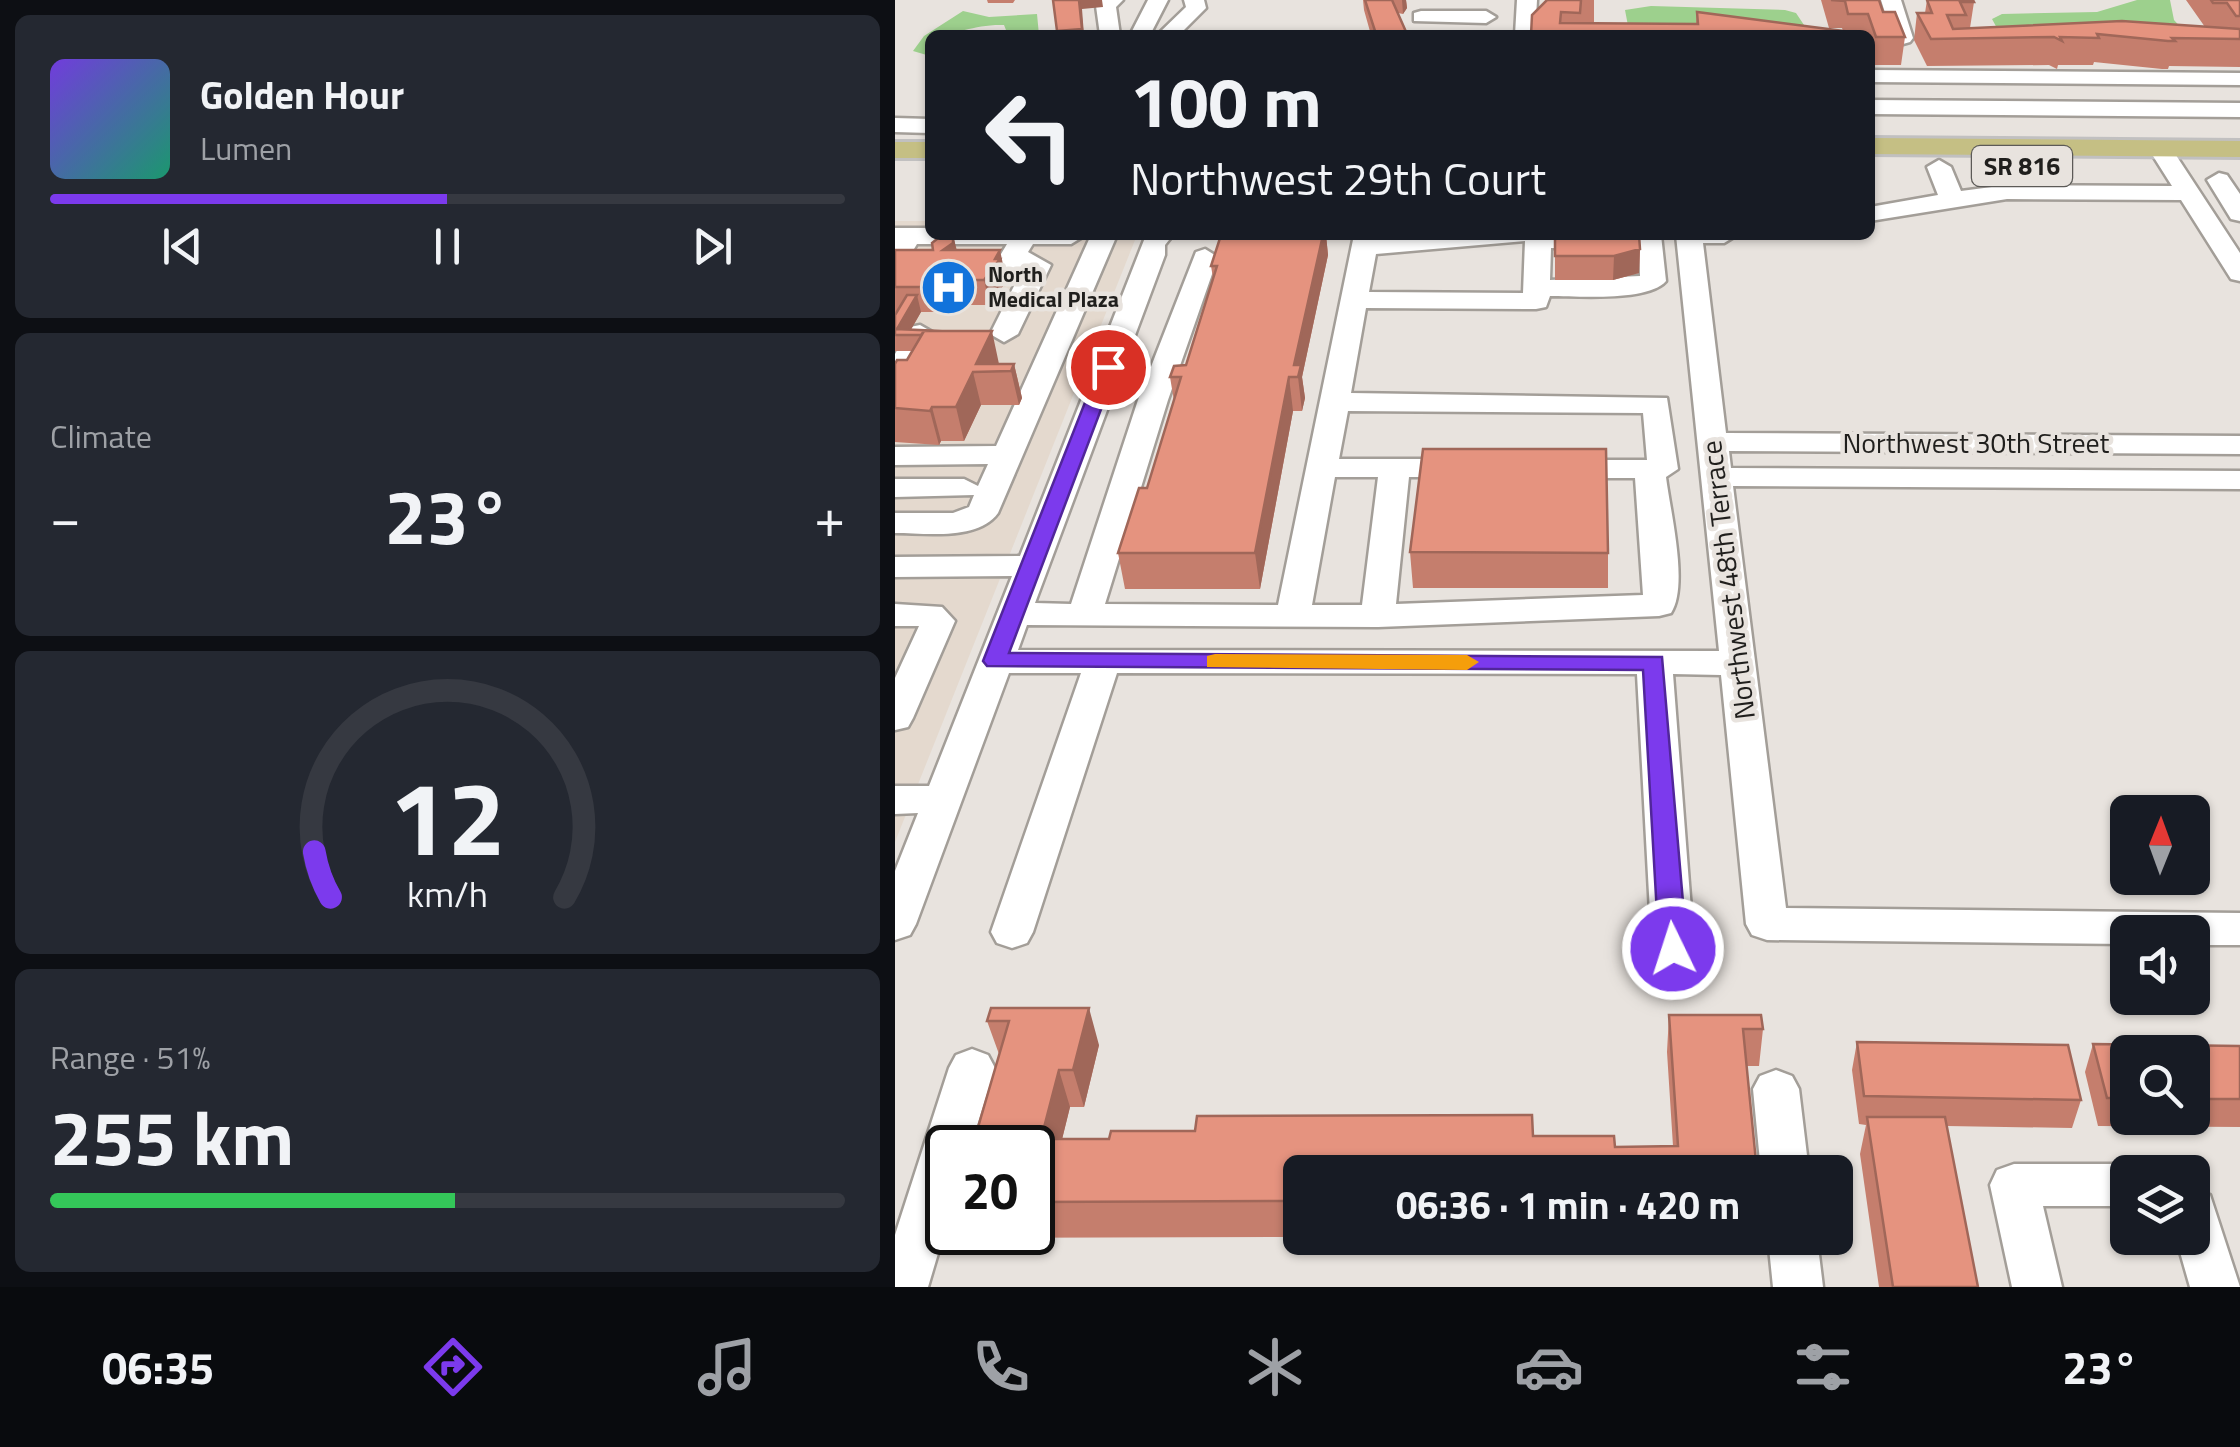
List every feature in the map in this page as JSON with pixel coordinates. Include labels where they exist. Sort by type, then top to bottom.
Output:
[{"type":"main road","name":"SR 816","points":[[1875,146],[2167,157],[2233,190]]},
{"type":"main road","points":[[895,150],[925,150]]},
{"type":"main road","name":"SR 816","points":[[1875,167],[2167,157],[2240,150]]},
{"type":"main road","points":[[895,168],[925,168]]},
{"type":"street","points":[[1109,30],[1106,6],[1113,0]]},
{"type":"street","points":[[1143,30],[1158,0]]},
{"type":"street","points":[[1172,30],[1195,8],[1194,0]]},
{"type":"street","points":[[1525,30],[1527,0]]},
{"type":"street","points":[[1891,0],[1903,38]]},
{"type":"street","points":[[1425,14],[1475,13]]},
{"type":"street","points":[[1875,77],[1926,92]]},
{"type":"street","points":[[1875,106],[1926,92],[2240,79]]},
{"type":"street","points":[[2122,82],[2240,89]]},
{"type":"street","points":[[2122,82],[2139,109]]},
{"type":"street","points":[[1875,87],[2139,109],[2240,110]]},
{"type":"street","points":[[895,126],[925,126]]},
{"type":"street","points":[[2167,157],[2240,273]]},
{"type":"street","points":[[1939,166],[1951,200]]},
{"type":"street","points":[[1875,213],[2007,192],[2190,193]]},
{"type":"street","points":[[925,216],[900,228],[895,260],[938,266],[1053,240]]},
{"type":"street","points":[[895,523],[972,520],[982,513],[1008,455],[1020,401],[1060,334],[1101,240]]},
{"type":"street","points":[[895,924],[1121,334],[1165,240]]},
{"type":"street","points":[[1293,616],[1366,241],[1407,240]]},
{"type":"street","points":[[1354,300],[1536,300],[1531,240]]},
{"type":"street","points":[[1537,288],[1643,285],[1653,281],[1651,240]]},
{"type":"street","name":"Northwest 48th Terrace","points":[[1689,240],[1767,924],[2240,929]]},
{"type":"street","points":[[1004,334],[1039,265],[1018,248]]},
{"type":"street","points":[[1085,614],[1153,400],[1205,257]]},
{"type":"street","points":[[1135,299],[1189,300]]},
{"type":"street","points":[[895,380],[908,333],[1121,334]]},
{"type":"street","points":[[1095,400],[1153,400]]},
{"type":"street","points":[[1335,402],[1657,404],[1664,468],[1527,469]]},
{"type":"street","name":"Northwest 30th Street","points":[[1712,442],[2240,445]]},
{"type":"street","points":[[895,456],[1008,455]]},
{"type":"street","points":[[1322,468],[1493,468]]},
{"type":"street","points":[[1378,616],[1395,468]]},
{"type":"street","points":[[895,566],[1024,589],[1085,614],[1378,616],[1659,606],[1662,579],[1650,470]]},
{"type":"street","points":[[1716,476],[2240,480]]},
{"type":"street","points":[[895,488],[964,488]]},
{"type":"street","points":[[1049,520],[1113,521]]},
{"type":"street","points":[[895,585],[1024,589]]},
{"type":"street","points":[[895,615],[930,615],[939,621],[895,718]]},
{"type":"street","points":[[995,661],[1738,663]]},
{"type":"street","points":[[1012,932],[1103,661]]},
{"type":"street","points":[[1654,663],[1673,949]]},
{"type":"street","points":[[895,800],[942,799]]},
{"type":"street","points":[[903,1287],[972,1068]]},
{"type":"street","points":[[1776,1089],[1783,1155]]},
{"type":"street","points":[[2037,1287],[2014,1185],[2110,1185]]},
{"type":"street","points":[[1795,1255],[1798,1287]]},
{"type":"street","points":[[2206,1255],[2215,1287]]},
{"type":"shaded area","points":[[2137,0],[2170,0],[2174,20],[2184,31],[1998,30],[1992,19],[2002,14],[2097,12]]},
{"type":"shaded area","points":[[1651,6],[1785,10],[1796,13],[1806,28],[1629,30],[1625,10]]},
{"type":"shaded area","points":[[963,11],[989,17],[1037,14],[1039,30],[1006,30],[1004,25],[933,30]]},
{"type":"shaded area","points":[[924,36],[925,55],[913,51]]},
{"type":"shaded area","points":[[895,221],[925,221],[925,240],[1135,240],[895,842]]},
{"type":"building","points":[[1053,0],[1079,0],[1082,29],[1057,30]]},
{"type":"building","points":[[1365,0],[1392,0],[1405,30],[1375,30]]},
{"type":"building","points":[[1547,0],[1581,0],[1580,13],[1561,12],[1560,23],[1698,24],[1697,12],[1836,30],[1531,30],[1532,15]]},
{"type":"building","points":[[1831,0],[1879,0],[1883,12],[1895,12],[1905,37],[1876,37],[1868,14],[1848,14],[1845,1]]},
{"type":"building","points":[[1927,0],[1973,0],[1960,2],[1966,15],[1947,15],[1953,29],[2122,21],[2240,29],[2240,39],[2168,41],[2097,34],[2099,38],[2060,37],[2062,41],[2054,37],[1931,39],[1917,13],[1932,13]]},
{"type":"building","points":[[2211,0],[2240,0],[2240,16],[2227,3]]},
{"type":"building","points":[[953,240],[943,250],[1000,250],[995,259],[1000,259],[984,280],[950,280],[946,287],[895,287],[895,250],[933,250],[932,243]]},
{"type":"building","points":[[1219,240],[1322,240],[1294,365],[1301,365],[1298,377],[1289,377],[1255,553],[1118,553],[1139,488],[1147,488],[1181,377],[1170,377],[1174,366],[1186,365],[1217,266],[1211,266]]},
{"type":"building","points":[[1555,240],[1639,240],[1640,249],[1614,256],[1555,256]]},
{"type":"building","points":[[907,295],[917,295],[897,329],[942,331],[895,335],[895,315]]},
{"type":"building","points":[[924,331],[992,331],[976,364],[1014,364],[1011,371],[973,372],[956,407],[932,407],[930,411],[895,408],[895,364],[897,360],[907,360]]},
{"type":"building","points":[[1423,449],[1606,449],[1608,553],[1410,552]]},
{"type":"building","points":[[991,1008],[1089,1008],[1073,1070],[1059,1070],[1045,1125],[979,1125],[1009,1021],[987,1021]]},
{"type":"building","points":[[1669,1015],[1761,1015],[1763,1029],[1743,1029],[1755,1155],[1283,1155],[1283,1201],[1055,1202],[1055,1139],[1109,1139],[1111,1131],[1195,1131],[1197,1116],[1532,1115],[1533,1136],[1614,1136],[1615,1147],[1678,1146]]},
{"type":"building","points":[[1857,1042],[2068,1045],[2081,1100],[1864,1096]]},
{"type":"building","points":[[2093,1044],[2110,1044],[2107,1098]]},
{"type":"building","points":[[2210,1046],[2240,1046],[2240,1099],[2210,1099]]},
{"type":"building","points":[[1867,1117],[1945,1117],[1978,1287],[1893,1287]]},
{"type":"slow traffic","points":[[1215,661],[1467,662]]},
{"type":"place","name":"North Medical Plaza","points":[[949,287]]},
{"type":"route","points":[[1108,367],[995,661],[1654,663],[1673,949]]}]
